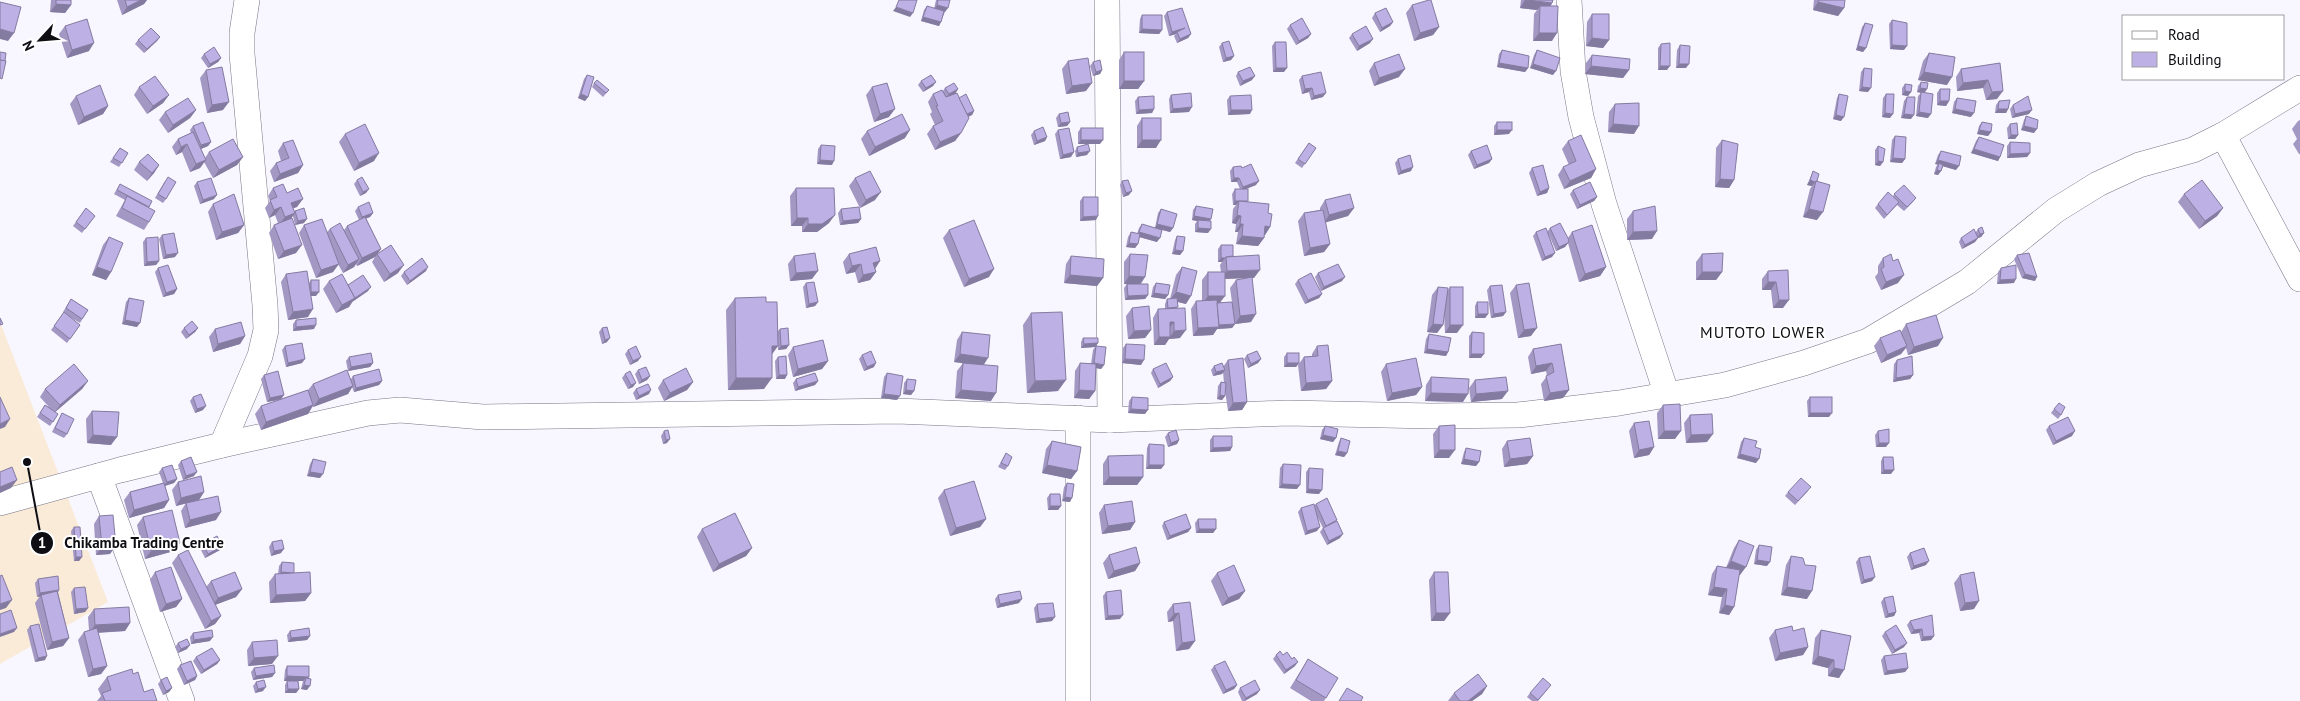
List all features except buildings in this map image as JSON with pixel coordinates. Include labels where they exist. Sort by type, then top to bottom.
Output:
[{"type":"street","points":[[222,445],[260,356],[266,330],[242,54],[242,33],[247,0]]},
{"type":"street","points":[[1106,0],[1110,420]]},
{"type":"street","points":[[1569,0],[1573,71],[1581,118],[1604,204],[1667,395]]},
{"type":"street","points":[[0,503],[222,445],[368,413],[400,410],[483,418],[897,411],[1110,420],[1287,413],[1432,416],[1518,415],[1619,403],[1725,385],[1804,363],[1868,341],[1967,282],[2056,210],[2098,184],[2139,165],[2193,150],[2223,135],[2300,88]]},
{"type":"street","points":[[2223,135],[2300,279]]},
{"type":"street","points":[[1078,418],[1078,701]]},
{"type":"street","points":[[99,476],[182,701]]},
{"type":"shaded area","points":[[0,322],[108,602],[0,664]]},
{"type":"place","name":"Chikamba Trading Centre","points":[[27,462]]},
{"type":"district","name":"MUTOTO LOWER","points":[[1763,332]]}]
